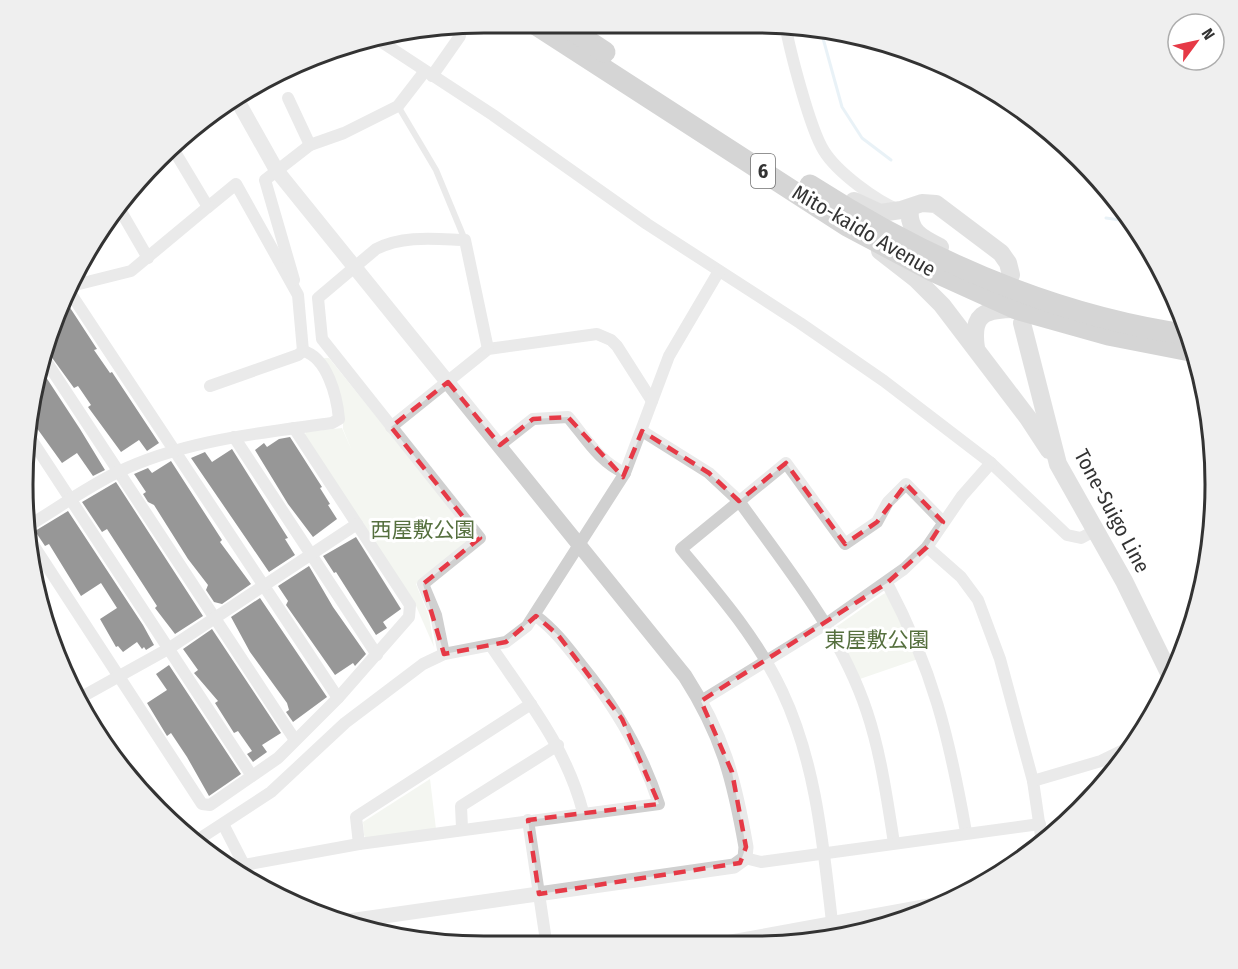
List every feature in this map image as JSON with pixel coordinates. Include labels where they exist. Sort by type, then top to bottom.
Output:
[{"type":"highway","name":"Mito-kaido Avenue","points":[[548,33],[847,226],[1019,316],[1052,312],[1109,319],[1179,333]]},
{"type":"highway","name":"Mito-kaido Avenue","points":[[576,33],[821,191],[918,248],[1004,279],[1052,312],[1108,335],[1184,350]]},
{"type":"main road","points":[[821,191],[850,199],[880,213],[906,209],[921,203],[936,204],[1001,253],[1008,263],[1004,279],[916,233],[910,226],[906,209]]},
{"type":"main road","points":[[847,226],[933,295],[976,348],[1058,464]]},
{"type":"main road","points":[[976,348],[973,330],[982,316],[998,309],[1019,316]]},
{"type":"main road","name":"Tone-Suigo Line","points":[[1019,316],[1058,464],[1096,530],[1166,667]]},
{"type":"street","points":[[788,34],[808,110],[822,148],[835,165],[881,201],[906,209]]},
{"type":"street","points":[[303,351],[298,296],[265,180],[310,145],[344,133],[398,106],[460,36]]},
{"type":"street","points":[[385,44],[522,135],[647,224],[884,381],[991,463],[1067,535],[1081,538],[1096,530]]},
{"type":"street","points":[[288,98],[310,145]]},
{"type":"street","points":[[240,105],[277,171],[671,657],[701,701],[723,746],[732,772],[746,847],[745,858],[734,866],[362,919]]},
{"type":"street","points":[[177,155],[208,207]]},
{"type":"street","points":[[81,284],[131,271],[236,184],[298,296]]},
{"type":"street","points":[[123,215],[148,258]]},
{"type":"street","points":[[444,654],[436,615],[423,584],[480,538],[322,339],[318,298],[376,249],[392,242],[412,239],[465,240],[488,349]]},
{"type":"street","points":[[202,837],[271,792],[345,723],[423,664],[444,654],[491,646],[518,635],[536,616],[625,473],[669,356],[719,271]]},
{"type":"street","points":[[74,298],[338,698]]},
{"type":"street","points":[[391,427],[488,349],[597,334],[617,346],[652,401]]},
{"type":"street","points":[[35,522],[119,472],[175,451],[234,437],[332,423],[339,419],[338,406],[322,364],[310,353],[303,351],[293,357],[210,386]]},
{"type":"street","points":[[49,365],[295,740]]},
{"type":"street","points":[[500,445],[533,419],[568,417],[603,460],[613,468],[625,473]]},
{"type":"street","points":[[39,554],[202,804],[210,805],[278,758],[338,698],[409,617],[410,605],[294,428]]},
{"type":"street","points":[[642,431],[709,473],[739,501],[826,624],[867,711],[883,776],[894,843]]},
{"type":"street","points":[[234,437],[376,655]]},
{"type":"street","points":[[35,445],[252,776]]},
{"type":"street","points":[[832,922],[815,798],[801,743],[782,690],[742,622],[681,549],[786,463],[846,544],[877,522],[888,502],[906,484],[944,522]]},
{"type":"street","points":[[701,701],[826,624],[887,583],[927,547],[991,463]]},
{"type":"street","points":[[86,695],[168,650],[357,524]]},
{"type":"street","points":[[927,547],[961,577],[978,600],[1000,659],[1033,781],[1041,832]]},
{"type":"street","points":[[887,583],[914,637],[938,700],[951,750],[966,832]]},
{"type":"street","points":[[251,871],[359,844],[462,828],[659,804],[644,762],[622,719],[558,635],[536,616]]},
{"type":"street","points":[[491,646],[558,745],[575,780],[584,812]]},
{"type":"street","points":[[359,844],[356,817],[531,704]]},
{"type":"street","points":[[462,828],[460,806],[558,745]]},
{"type":"street","points":[[1033,781],[1101,761],[1116,754]]},
{"type":"street","points":[[528,820],[545,936]]},
{"type":"street","points":[[222,824],[242,865]]},
{"type":"street","points":[[745,858],[761,862],[966,832],[1040,824]]},
{"type":"street","points":[[756,936],[910,908]]},
{"type":"lane","points":[[398,106],[436,171],[465,240]]},
{"type":"highlighted area","points":[[448,382],[500,445],[533,419],[568,417],[623,477],[642,431],[709,473],[739,501],[786,463],[845,544],[877,522],[906,484],[943,522],[927,547],[887,583],[701,701],[732,772],[746,847],[740,863],[539,894],[528,820],[659,804],[622,719],[558,635],[536,616],[506,642],[444,654],[423,584],[480,538],[391,427]]},
{"type":"green space","name":"西屋敷公園","points":[[324,358],[329,358],[471,534],[471,540],[416,584],[429,616],[434,647],[413,599],[303,438],[306,432],[342,428],[352,451],[343,429],[343,407]]},
{"type":"green space","name":"東屋敷公園","points":[[886,593],[918,659],[857,680],[834,628]]},
{"type":"green space","points":[[430,779],[436,829],[366,838],[363,822]]},
{"type":"building","points":[[69,307],[97,349],[94,350],[110,373],[112,372],[159,443],[147,451],[139,440],[121,452],[88,407],[91,405],[78,386],[74,388],[51,357]]},
{"type":"building","points":[[46,377],[105,470],[93,476],[77,453],[62,463],[37,428]]},
{"type":"building","points":[[290,437],[322,487],[320,488],[337,519],[313,537],[288,504],[255,450],[264,443],[267,447],[279,439]]},
{"type":"building","points":[[232,449],[288,538],[285,539],[295,555],[269,572],[191,458],[205,452],[212,462]]},
{"type":"building","points":[[171,461],[222,540],[220,542],[251,584],[222,604],[214,602],[206,590],[208,585],[188,559],[154,505],[148,502],[143,494],[146,492],[134,474],[148,468],[152,473]]},
{"type":"building","points":[[116,482],[203,616],[175,634],[155,608],[157,606],[107,529],[102,532],[82,502]]},
{"type":"building","points":[[68,511],[154,645],[146,650],[144,647],[142,649],[137,642],[123,652],[118,646],[116,647],[100,619],[117,608],[101,583],[81,596],[49,544],[45,546],[36,531]]},
{"type":"building","points":[[356,537],[401,609],[383,622],[387,628],[376,635],[336,572],[334,573],[323,556]]},
{"type":"building","points":[[309,566],[333,607],[366,654],[355,666],[353,663],[335,675],[286,605],[288,601],[278,586]]},
{"type":"building","points":[[260,598],[327,697],[293,722],[286,712],[289,710],[287,703],[250,652],[231,617]]},
{"type":"building","points":[[212,629],[281,733],[262,745],[267,752],[253,762],[247,754],[252,751],[238,731],[234,733],[215,703],[218,701],[194,673],[198,670],[183,649]]},
{"type":"building","points":[[169,665],[241,774],[209,796],[171,733],[167,736],[147,703],[167,690],[156,674]]},
{"type":"waterway","points":[[823,39],[842,107],[862,138],[891,160]]},
{"type":"waterway","points":[[1106,218],[1119,220]]}]
